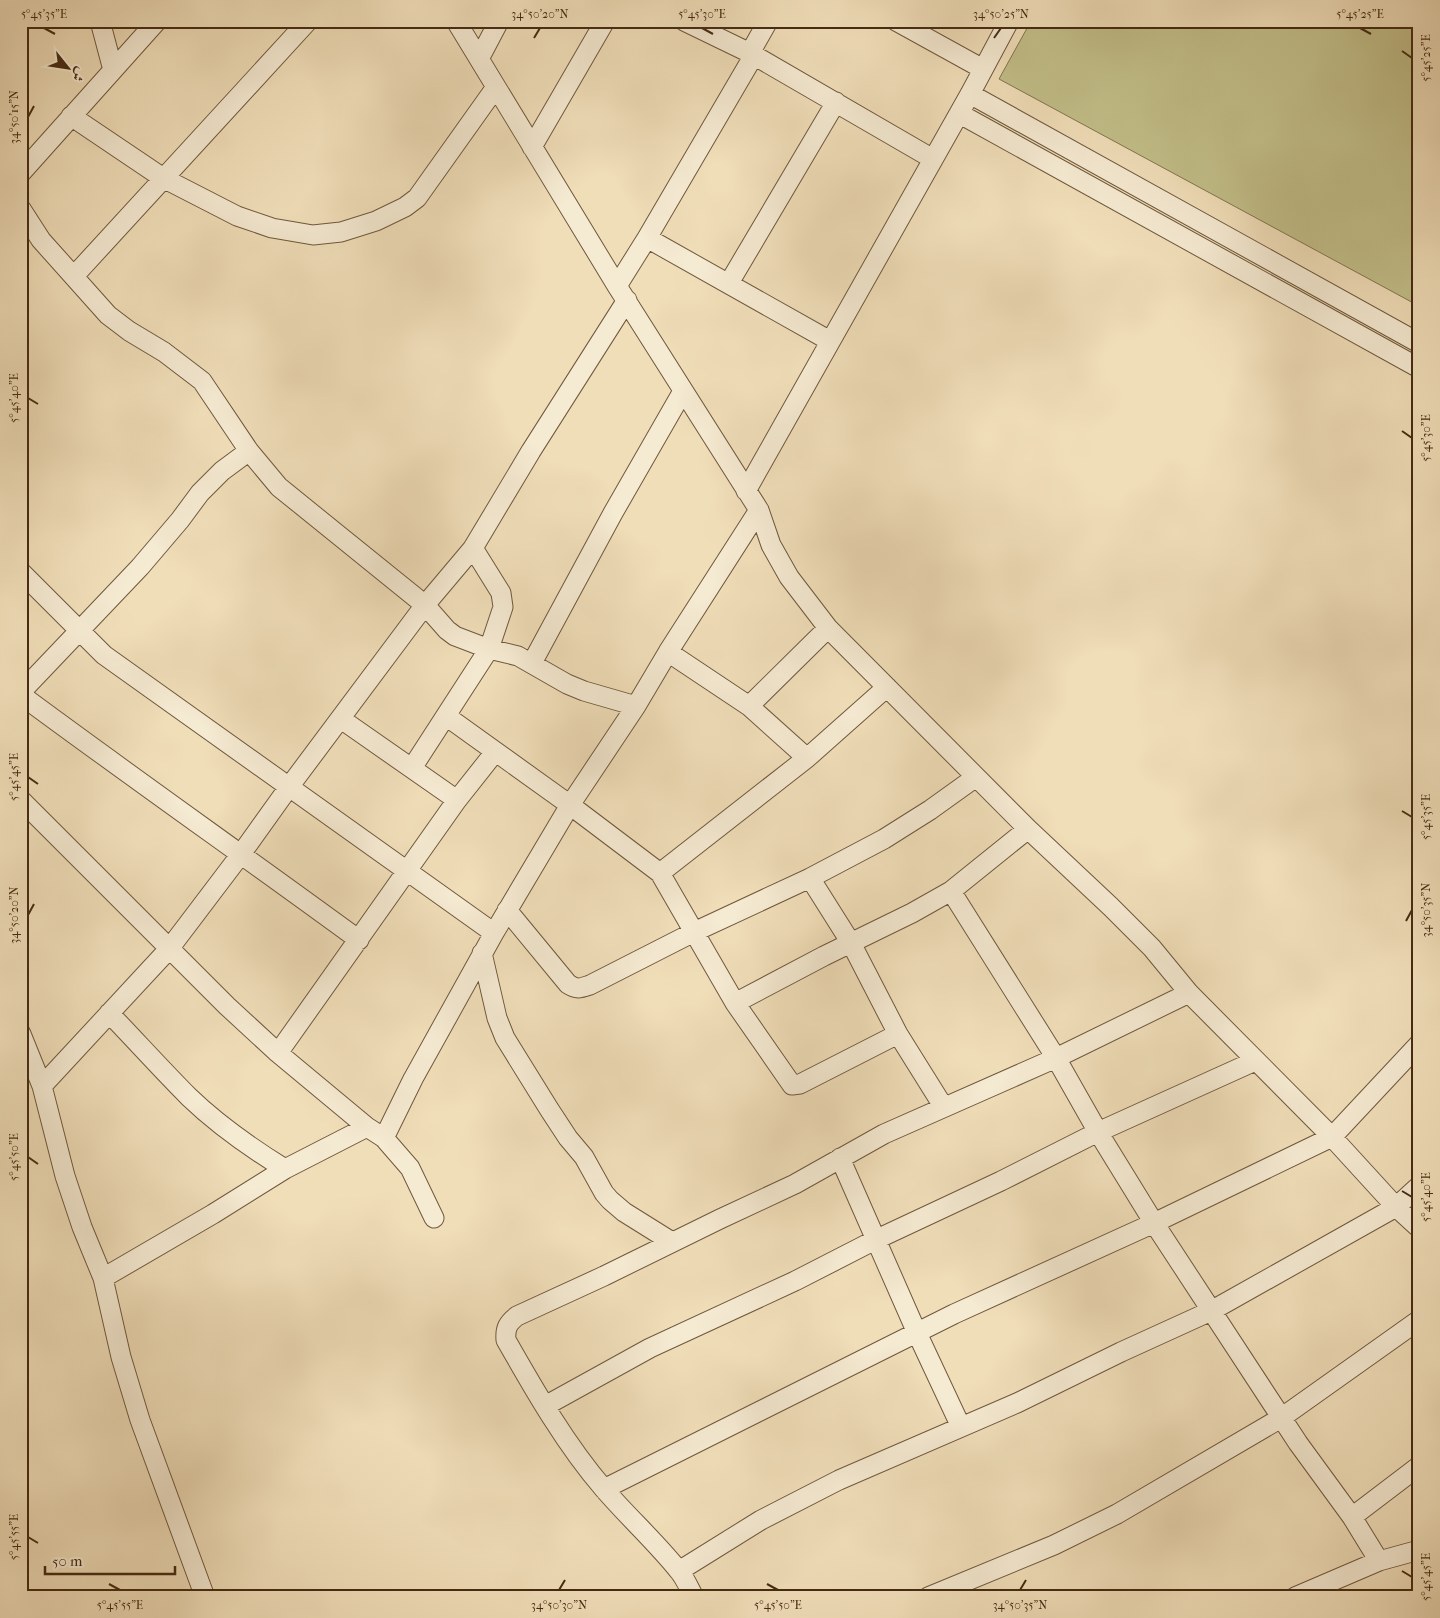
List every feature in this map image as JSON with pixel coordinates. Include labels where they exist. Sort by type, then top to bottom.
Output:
[{"type":"street","points":[[100,21],[113,70]]},
{"type":"street","points":[[21,182],[21,171],[157,21]]},
{"type":"street","points":[[74,276],[308,21]]},
{"type":"street","points":[[456,21],[622,293],[759,510],[771,546],[789,578],[828,628],[1028,829],[1152,948],[1189,993],[1332,1137],[1396,1207],[1419,1228]]},
{"type":"street","points":[[479,59],[499,21]]},
{"type":"street","points":[[532,147],[605,21]]},
{"type":"street","points":[[684,21],[752,54],[933,159]]},
{"type":"street","points":[[42,1086],[169,949],[242,854],[289,787],[425,606],[473,548],[622,293],[647,238],[752,54],[768,21]]},
{"type":"street","points":[[896,21],[983,69]]},
{"type":"street","points":[[746,491],[960,114],[1008,21]]},
{"type":"street","points":[[71,116],[163,178],[237,216],[272,228],[313,235],[342,232],[376,221],[405,207],[417,198],[496,87]]},
{"type":"street","points":[[970,94],[1419,343]]},
{"type":"street","points":[[729,283],[836,102]]},
{"type":"street","points":[[960,114],[1419,368]]},
{"type":"street","points":[[21,209],[41,240],[108,314],[129,331],[164,352],[202,380],[249,451],[279,487],[425,606],[451,633],[489,649],[518,656],[566,684],[636,706]]},
{"type":"street","points":[[647,238],[830,341]]},
{"type":"street","points":[[532,663],[613,513],[683,391]]},
{"type":"street","points":[[249,451],[222,471],[200,492],[180,520],[140,567],[21,694],[135,780],[242,854],[359,940]]},
{"type":"street","points":[[384,1138],[413,1079],[507,910],[570,805],[636,706],[668,652],[759,510]]},
{"type":"street","points":[[412,768],[489,649],[503,607],[501,593],[473,548]]},
{"type":"street","points":[[21,572],[104,655],[494,933]]},
{"type":"street","points":[[749,706],[828,628]]},
{"type":"street","points":[[668,652],[749,706],[807,758]]},
{"type":"street","points":[[660,873],[807,758],[887,687]]},
{"type":"street","points":[[446,716],[570,805],[660,873],[735,1004],[792,1085],[800,1084],[898,1034]]},
{"type":"street","points":[[341,719],[457,800]]},
{"type":"street","points":[[278,1053],[457,800],[495,752]]},
{"type":"street","points":[[507,910],[568,984],[579,989],[694,932],[810,878],[884,839],[930,810],[976,777]]},
{"type":"street","points":[[21,800],[169,949],[278,1053],[367,1127],[384,1138],[410,1168],[434,1218]]},
{"type":"street","points":[[735,1004],[951,891],[1028,829]]},
{"type":"street","points":[[810,878],[851,943],[898,1034],[943,1106]]},
{"type":"street","points":[[951,891],[1056,1058],[1098,1132],[1154,1223],[1281,1418],[1352,1517],[1379,1561]]},
{"type":"street","points":[[482,953],[497,1018],[502,1031],[549,1109],[568,1138],[584,1157],[604,1193],[624,1212],[672,1242]]},
{"type":"street","points":[[694,1597],[679,1571],[604,1489],[584,1464],[529,1382],[506,1340],[505,1332],[507,1325],[517,1316],[795,1184],[884,1134],[943,1106],[1056,1058],[1189,993]]},
{"type":"street","points":[[109,1014],[190,1097],[232,1133],[285,1169]]},
{"type":"street","points":[[21,1034],[42,1086],[65,1176],[82,1227],[103,1278],[121,1357],[140,1420],[205,1597]]},
{"type":"street","points":[[604,1489],[917,1333],[1154,1223],[1332,1137],[1419,1044]]},
{"type":"street","points":[[545,1406],[650,1348],[795,1282],[875,1240],[1001,1181],[1098,1132],[1256,1062]]},
{"type":"street","points":[[103,1278],[213,1214],[285,1169],[367,1127]]},
{"type":"street","points":[[840,1158],[875,1240],[961,1427]]},
{"type":"street","points":[[679,1571],[762,1520],[839,1480],[1017,1403],[1121,1352],[1211,1311],[1396,1207],[1419,1186]]},
{"type":"street","points":[[928,1597],[1054,1544],[1117,1514],[1281,1418],[1419,1320]]},
{"type":"street","points":[[1352,1517],[1419,1466]]},
{"type":"street","points":[[1295,1597],[1379,1561],[1419,1550]]},
{"type":"shaded area","points":[[1031,21],[1419,21],[1419,306],[999,79]]}]
